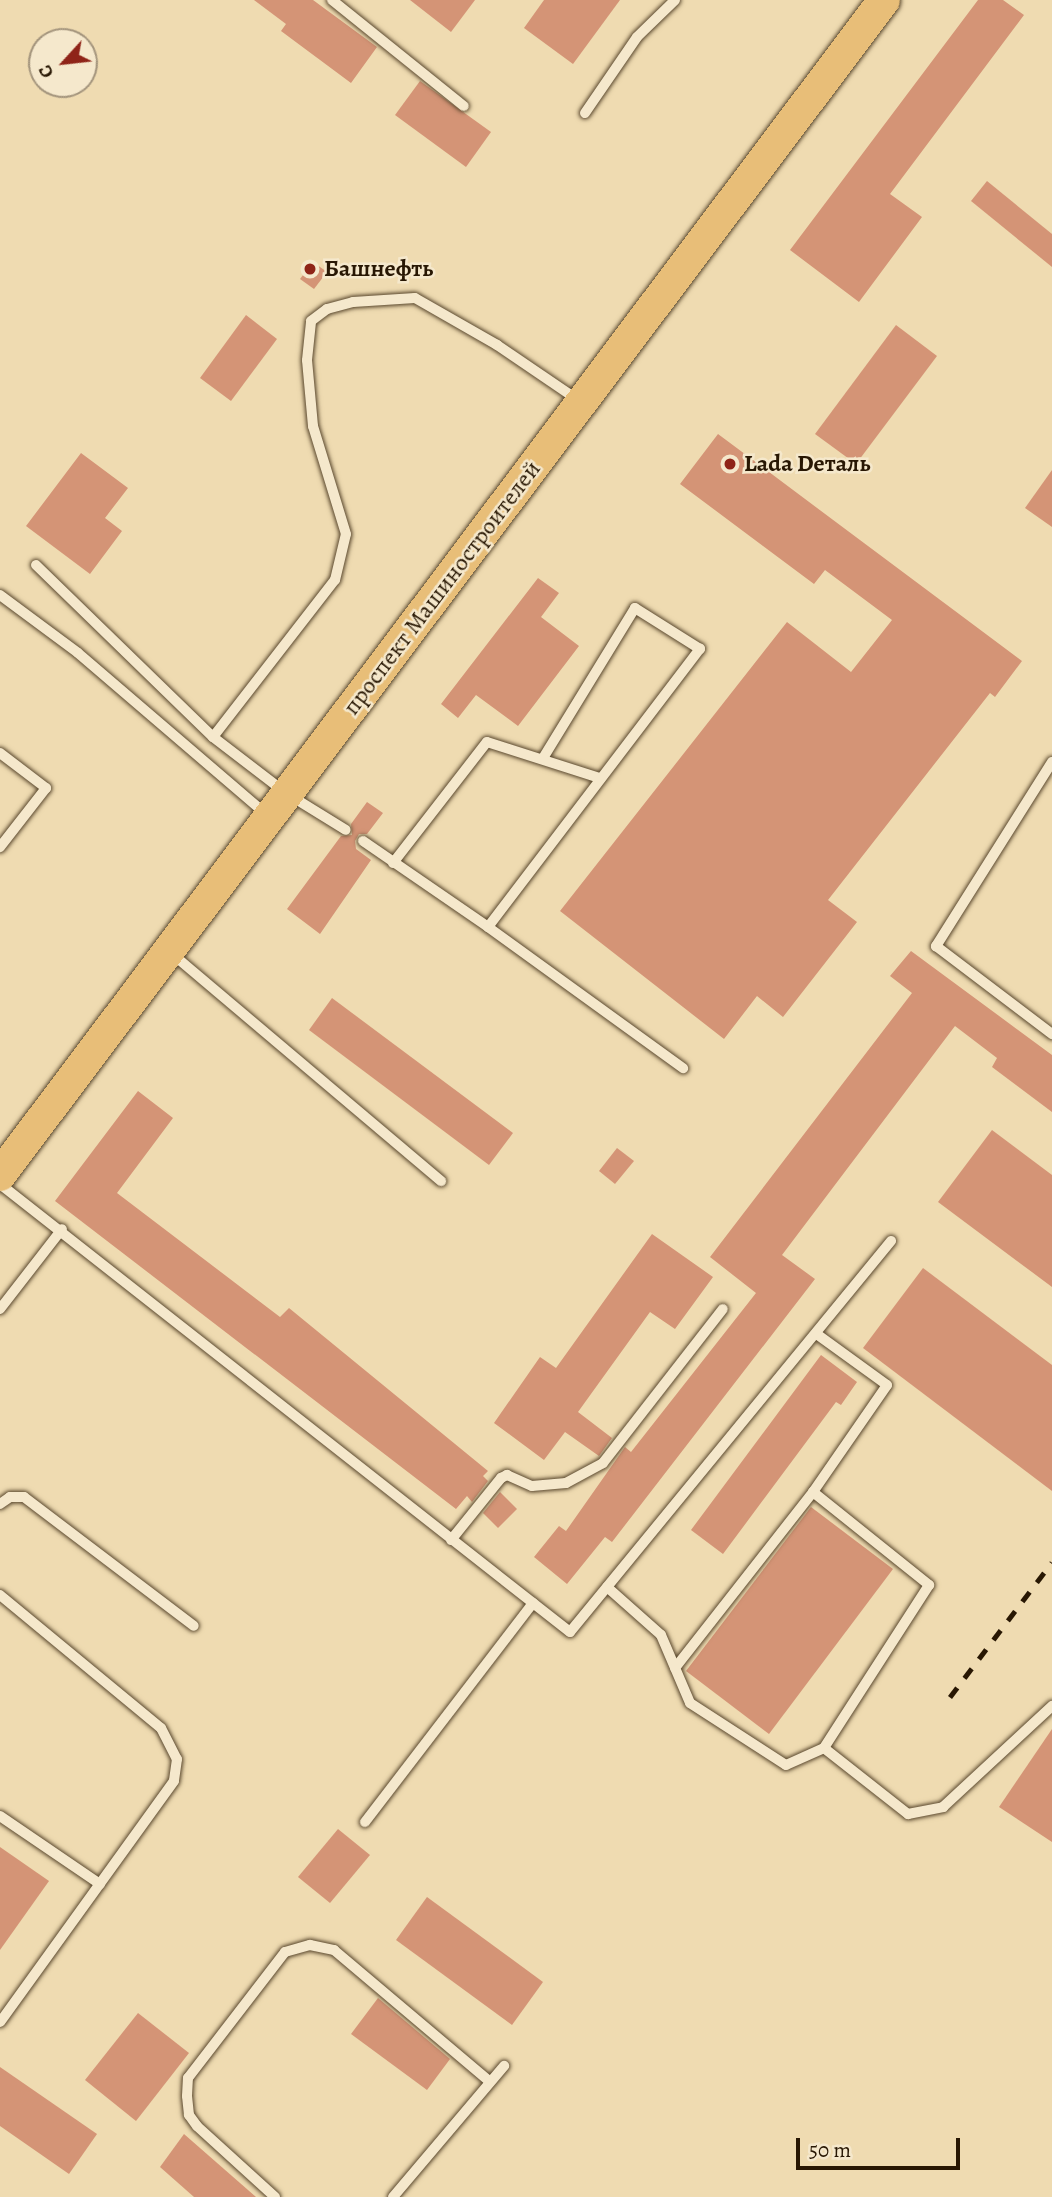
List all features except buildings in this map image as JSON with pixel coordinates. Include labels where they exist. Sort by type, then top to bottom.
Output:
[{"type":"main road","name":"проспект Машиностроителей","points":[[0,1175],[170,952],[277,805],[583,404],[884,0]]},
{"type":"lane","points":[[332,0],[464,106]]},
{"type":"lane","points":[[585,113],[637,37],[675,0]]},
{"type":"lane","points":[[213,737],[335,580],[346,534],[313,426],[306,337],[311,321],[327,309],[353,302],[415,298],[497,345],[583,404]]},
{"type":"lane","points":[[36,565],[213,737],[277,805]]},
{"type":"lane","points":[[0,595],[277,805],[346,830]]},
{"type":"lane","points":[[488,928],[700,649],[635,608],[543,758]]},
{"type":"lane","points":[[393,863],[486,742],[600,778]]},
{"type":"lane","points":[[0,753],[46,788],[0,847]]},
{"type":"lane","points":[[1052,762],[936,946],[1052,1034]]},
{"type":"lane","points":[[363,841],[683,1068]]},
{"type":"lane","points":[[170,952],[441,1181]]},
{"type":"lane","points":[[0,1184],[62,1229],[570,1632],[818,1335],[891,1241]]},
{"type":"lane","points":[[0,1309],[62,1229]]},
{"type":"lane","points":[[451,1540],[501,1478],[507,1475],[531,1486],[566,1483],[603,1463],[723,1309]]},
{"type":"lane","points":[[675,1668],[813,1492],[887,1385],[818,1335]]},
{"type":"lane","points":[[607,1587],[661,1635],[690,1703],[786,1765],[824,1748],[929,1585],[813,1492]]},
{"type":"lane","points":[[0,1504],[10,1497],[24,1497],[194,1626]]},
{"type":"lane","points":[[0,1595],[161,1728],[177,1759],[174,1781],[0,2022]]},
{"type":"lane","points":[[365,1822],[533,1604]]},
{"type":"lane","points":[[824,1748],[908,1814],[943,1807],[1052,1706]]},
{"type":"lane","points":[[0,1816],[100,1884]]},
{"type":"lane","points":[[275,2197],[197,2126],[189,2115],[187,2096],[188,2078],[285,1952],[310,1945],[334,1950],[490,2082]]},
{"type":"lane","points":[[393,2197],[504,2066]]},
{"type":"railway","points":[[950,1697],[1052,1562]]},
{"type":"place","name":"Башнефть","points":[[310,269]]},
{"type":"place","name":"Lada Dеталь","points":[[730,464]]}]
